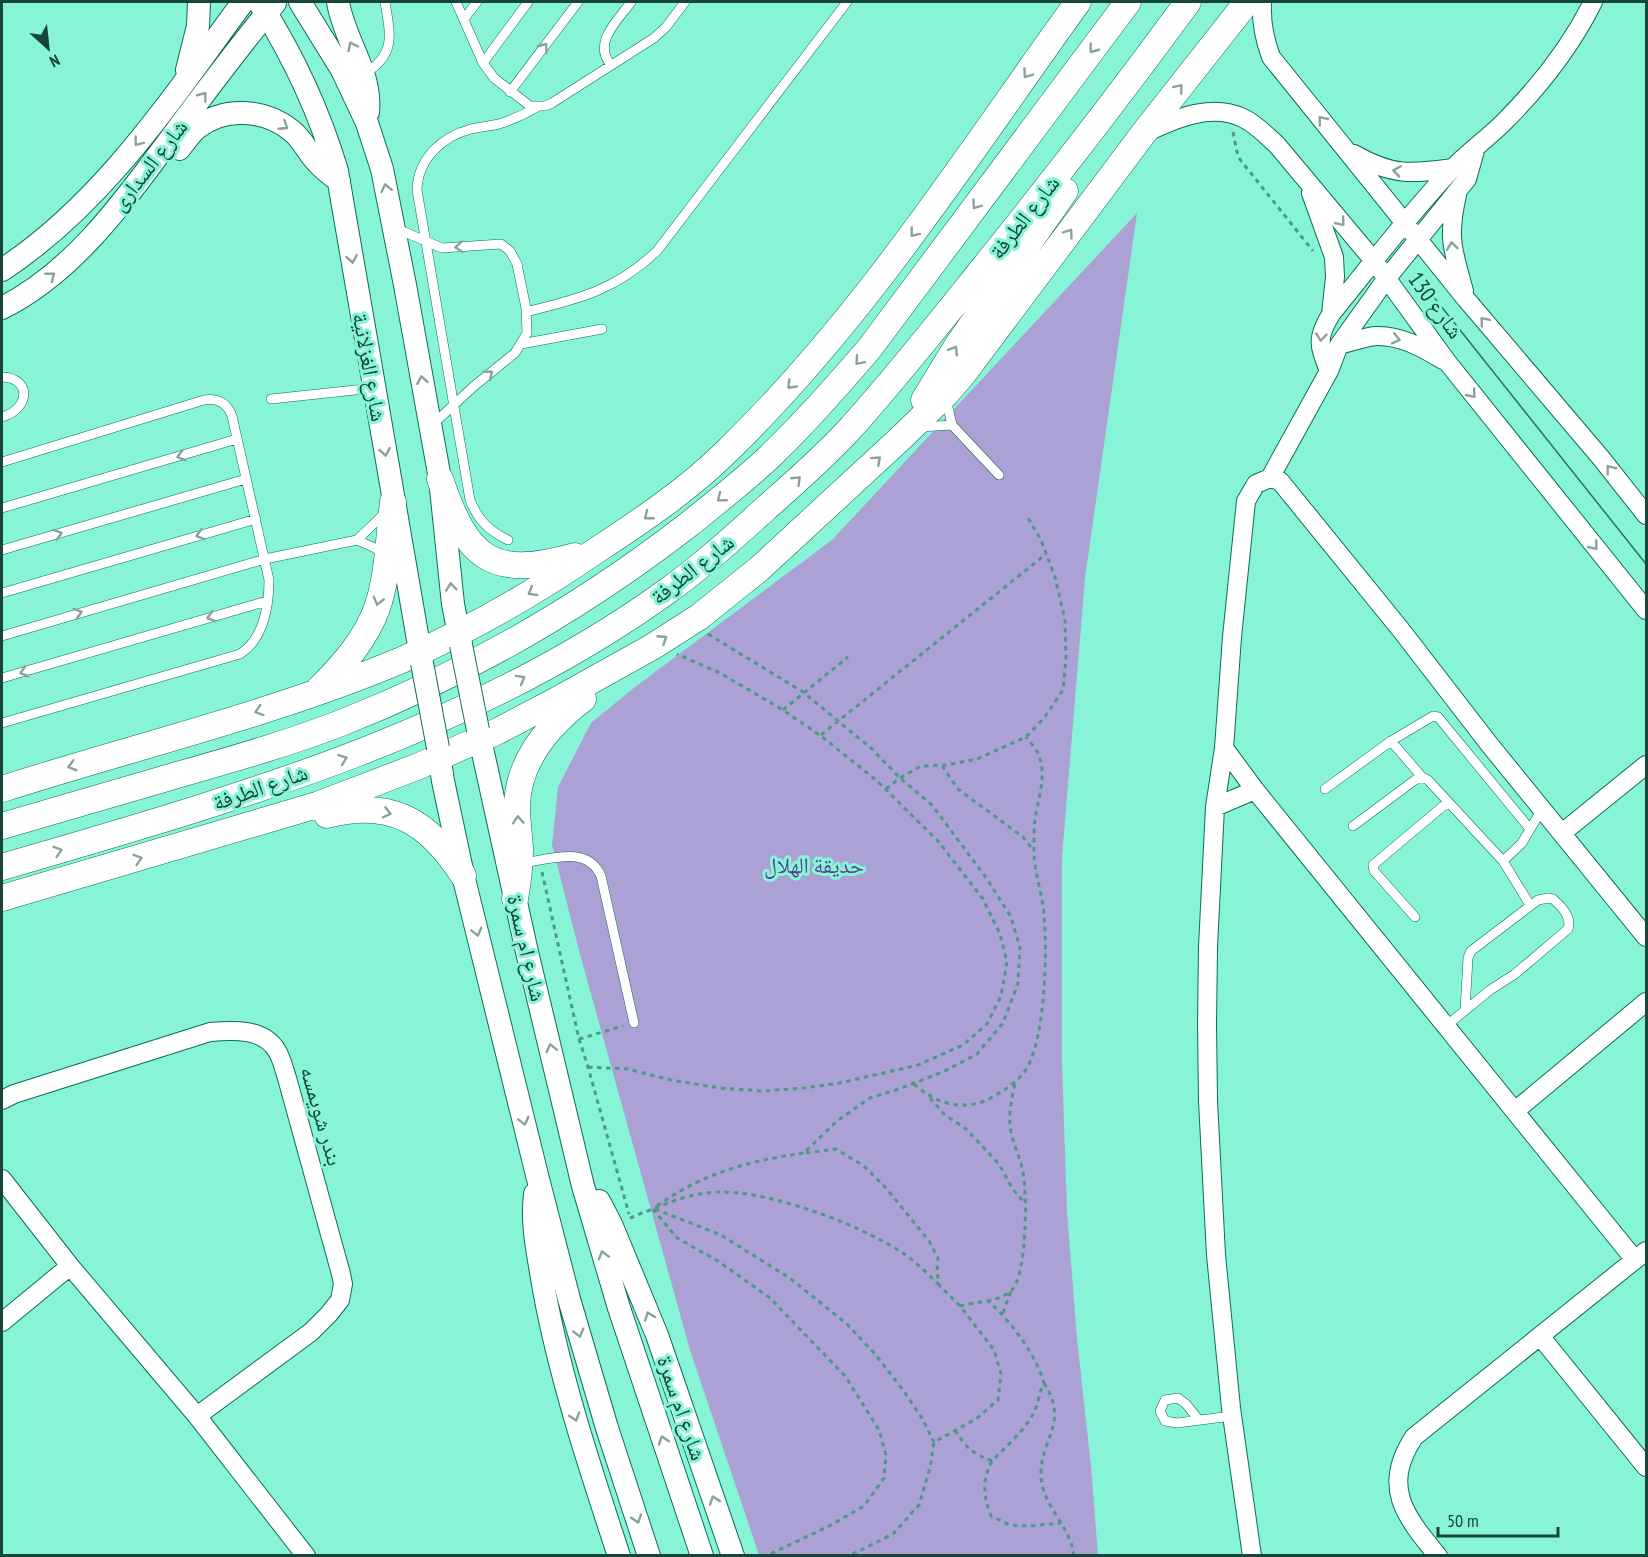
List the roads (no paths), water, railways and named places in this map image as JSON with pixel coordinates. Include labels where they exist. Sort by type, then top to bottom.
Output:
[{"type":"main road","points":[[2,789],[314,693],[421,657],[460,639],[639,522],[722,456],[798,378],[844,324],[926,218],[1078,2]]},
{"type":"main road","name":"شارع الطرفة","points":[[2,826],[272,748],[377,708],[447,677],[493,653],[639,563],[765,461],[836,388],[869,349],[1128,2]]},
{"type":"main road","name":"شارع الطرفة","points":[[2,867],[285,780],[456,713],[507,687],[621,622],[666,592],[714,555],[846,433],[916,352],[1123,91],[1188,2]]},
{"type":"main road","points":[[2,898],[358,792],[438,752],[536,711],[613,669],[699,616],[759,569],[946,393],[977,357],[1143,134],[1247,2]]},
{"type":"main road","points":[[906,432],[957,346],[1072,181],[1123,91]]},
{"type":"main road","points":[[440,479],[451,511],[463,534],[476,548],[492,559],[504,564],[529,567],[599,549]]},
{"type":"main road","points":[[314,693],[363,639],[377,608],[393,502]]},
{"type":"main road","points":[[515,899],[530,862],[517,805],[520,783],[527,764],[544,734],[563,714],[600,684],[613,669]]},
{"type":"main road","points":[[267,820],[301,820],[361,809],[388,813],[405,818],[422,827],[446,851],[463,875]]},
{"type":"street","points":[[181,87],[198,26],[199,2]]},
{"type":"street","name":"شارع السدارى","points":[[2,270],[36,246],[87,200],[124,160],[243,2]]},
{"type":"street","points":[[300,2],[342,70],[368,123],[382,170],[440,479],[453,604],[479,735]]},
{"type":"street","points":[[338,2],[346,33],[364,74],[369,106],[368,123]]},
{"type":"street","name":"شارع 130","points":[[1262,2],[1261,17],[1265,42],[1271,57],[1404,224],[1647,515]]},
{"type":"street","points":[[1329,371],[1319,344],[1321,330],[1331,314],[1453,168],[1523,102],[1573,37],[1593,2]]},
{"type":"street","name":"شارع السدارى","points":[[2,308],[37,287],[70,260],[131,190],[267,5]]},
{"type":"street","name":"شارع الغزلانية","points":[[267,5],[313,102],[327,138],[339,181],[438,752]]},
{"type":"street","name":"شارع 130","points":[[1143,134],[1174,120],[1210,112],[1243,118],[1260,129],[1277,145],[1388,278],[1448,363],[1647,610]]},
{"type":"street","points":[[131,190],[160,172],[198,128],[207,122],[232,113],[255,114],[280,122],[304,142],[317,163],[339,181]]},
{"type":"street","points":[[1252,1556],[1232,1416],[1216,1255],[1208,1101],[1208,947],[1215,807],[1224,748],[1232,637],[1246,501],[1256,484],[1269,478],[1329,371],[1339,345],[1388,278],[1467,178],[1476,147]]},
{"type":"street","points":[[1345,148],[1372,164],[1391,171],[1409,173],[1453,168]]},
{"type":"street","points":[[1308,182],[1329,240],[1335,265],[1331,314]]},
{"type":"street","points":[[1458,191],[1453,215],[1452,247],[1466,299]]},
{"type":"street","points":[[1339,345],[1376,336],[1390,337],[1421,348],[1448,363]]},
{"type":"street","points":[[1269,478],[1280,481],[1401,630],[1489,744],[1647,937]]},
{"type":"street","name":"شارع ام سمرة","points":[[479,735],[515,899],[579,1166],[619,1308],[702,1556]]},
{"type":"street","points":[[1224,748],[1515,1111],[1641,1255],[1414,1437],[1402,1459],[1399,1477],[1403,1506],[1414,1527],[1438,1556]]},
{"type":"street","name":"شارع ام سمرة","points":[[438,752],[463,875],[569,1299],[607,1428],[649,1556]]},
{"type":"street","points":[[1562,832],[1647,765]]},
{"type":"street","points":[[1215,807],[1255,789]]},
{"type":"street","points":[[1515,1111],[1647,1002]]},
{"type":"street","name":"بندر شويمسه","points":[[2,1100],[14,1094],[210,1032],[232,1030],[259,1034],[277,1051],[287,1078],[341,1274],[342,1292],[340,1300],[311,1332],[197,1416]]},
{"type":"street","name":"شارع ام سمرة","points":[[579,1166],[607,1216],[646,1306],[733,1556]]},
{"type":"street","name":"شارع ام سمرة","points":[[537,1175],[533,1227],[550,1320],[563,1379],[619,1556]]},
{"type":"street","points":[[2,1179],[70,1266],[197,1416],[306,1556]]},
{"type":"street","points":[[2,1322],[70,1266]]},
{"type":"street","points":[[1540,1336],[1647,1467]]},
{"type":"lane","points":[[364,74],[383,59],[389,43],[390,34],[385,2]]},
{"type":"lane","points":[[456,2],[483,63],[494,78],[523,102],[537,107]]},
{"type":"lane","points":[[464,19],[477,2]]},
{"type":"lane","points":[[483,63],[528,2]]},
{"type":"lane","points":[[510,92],[578,2]]},
{"type":"lane","points":[[611,65],[604,54],[604,41],[631,2]]},
{"type":"lane","points":[[508,540],[485,526],[470,500],[417,190],[417,178],[428,156],[446,140],[456,135],[509,121],[537,107],[552,103],[660,33],[685,2]]},
{"type":"lane","points":[[526,312],[578,300],[598,292],[640,267],[657,251],[847,2]]},
{"type":"lane","points":[[394,228],[442,248],[501,244],[510,251],[517,264],[526,312],[527,333],[515,353],[430,427]]},
{"type":"lane","points":[[521,344],[602,328]]},
{"type":"lane","points":[[2,377],[15,380],[20,385],[23,398],[14,413],[2,417]]},
{"type":"lane","points":[[271,399],[374,388]]},
{"type":"lane","points":[[946,393],[952,425],[999,475]]},
{"type":"lane","points":[[2,462],[211,399],[218,400],[229,410],[269,579],[267,601],[258,637],[240,654],[2,723]]},
{"type":"lane","points":[[906,432],[952,425]]},
{"type":"lane","points":[[2,508],[237,439]]},
{"type":"lane","points":[[2,550],[246,479]]},
{"type":"lane","points":[[2,636],[265,559],[357,540],[380,520],[393,502]]},
{"type":"lane","points":[[2,593],[256,519]]},
{"type":"lane","points":[[357,540],[375,548],[386,558]]},
{"type":"lane","points":[[2,678],[267,601]]},
{"type":"lane","points":[[1325,789],[1391,741],[1433,716],[1438,717],[1530,829]]},
{"type":"lane","points":[[1391,741],[1422,777],[1428,780],[1503,861],[1530,905]]},
{"type":"lane","points":[[1353,826],[1422,777]]},
{"type":"lane","points":[[1415,917],[1374,871],[1373,865],[1448,802]]},
{"type":"lane","points":[[1503,861],[1522,843],[1542,809]]},
{"type":"lane","points":[[530,862],[575,856],[584,857],[598,868],[634,1023]]},
{"type":"lane","points":[[1446,1026],[1515,974],[1568,929],[1569,918],[1553,899],[1538,900],[1530,905],[1472,951],[1468,958],[1465,1010]]},
{"type":"lane","points":[[1199,1420],[1232,1416]]},
{"type":"tram line","points":[[1429,291],[1646,564]]},
{"type":"park label","name":"حديقة الهلال","points":[[814,865]]}]
